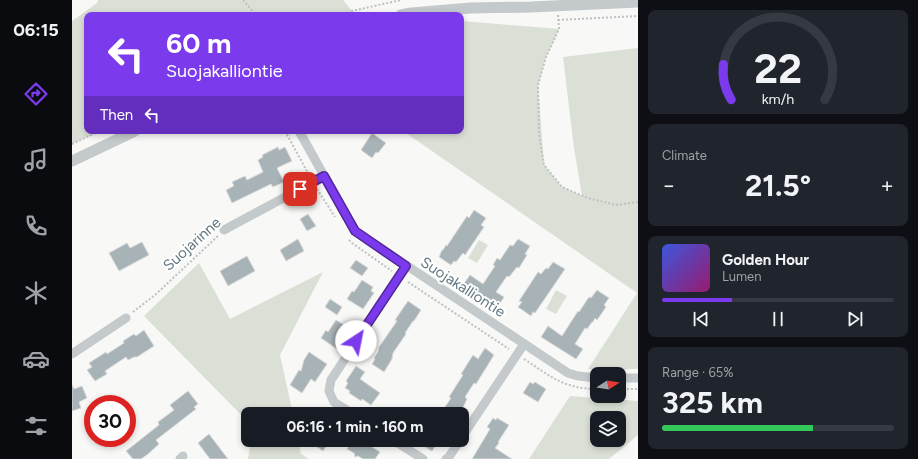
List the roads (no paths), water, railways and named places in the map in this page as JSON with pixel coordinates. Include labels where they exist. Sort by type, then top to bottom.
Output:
[{"type":"street","points":[[423,12],[531,4],[558,6],[638,2]]},
{"type":"street","points":[[72,161],[129,134]]},
{"type":"street","name":"Suojakalliontie","points":[[301,134],[355,231],[568,373],[590,377]]},
{"type":"street","name":"Suojarinne","points":[[224,230],[324,176]]},
{"type":"street","points":[[342,407],[334,402],[329,391],[331,380],[406,266]]},
{"type":"street","points":[[72,354],[126,318]]},
{"type":"street","points":[[469,426],[524,344]]},
{"type":"street","points":[[626,378],[638,378]]},
{"type":"street","points":[[404,447],[422,459]]},
{"type":"street","points":[[446,459],[455,447]]}]
